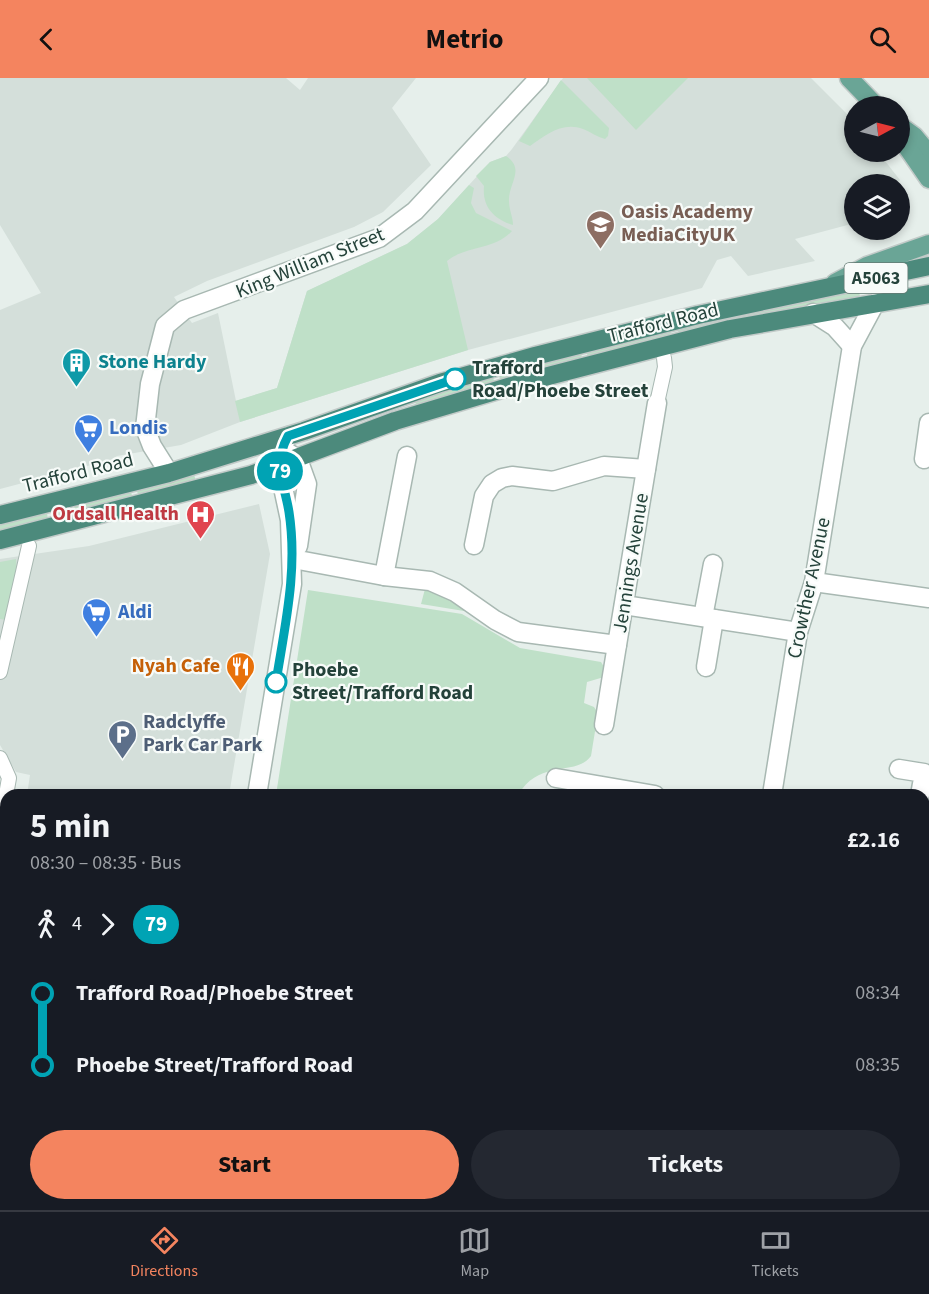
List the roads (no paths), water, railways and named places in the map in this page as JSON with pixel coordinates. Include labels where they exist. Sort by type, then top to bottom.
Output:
[{"type":"highway","name":"Trafford Road","points":[[0,540],[203,489],[404,395],[491,368],[698,315],[929,266]]},
{"type":"highway","name":"Trafford Road","points":[[0,515],[169,473],[255,447],[283,450],[298,459],[395,421],[482,393],[695,337],[813,313],[929,294]]},
{"type":"main road","points":[[849,78],[866,96]]},
{"type":"main road","points":[[910,136],[929,147]]},
{"type":"main road","points":[[910,137],[929,154]]},
{"type":"main road","points":[[910,143],[929,179]]},
{"type":"main road","points":[[823,290],[867,266],[929,244]]},
{"type":"street","name":"King William Street","points":[[169,473],[152,446],[145,428],[146,408],[158,348],[165,326],[179,314],[197,305],[379,238],[393,229],[415,211],[539,78]]},
{"type":"street","name":"Crowther Avenue","points":[[773,789],[798,632],[814,582],[852,346],[875,303]]},
{"type":"street","points":[[813,313],[834,327],[852,346]]},
{"type":"street","name":"Jennings Avenue","points":[[293,559],[384,576],[430,581],[454,592],[495,620],[518,632],[618,645],[657,403],[665,367],[664,358]]},
{"type":"street","points":[[924,459],[929,423]]},
{"type":"street","points":[[258,789],[290,594],[293,559],[283,450]]},
{"type":"street","points":[[384,576],[407,456]]},
{"type":"street","points":[[293,559],[303,524],[307,484],[298,459]]},
{"type":"street","points":[[474,545],[484,496],[492,484],[502,478],[512,476],[553,481],[604,466],[646,469]]},
{"type":"street","points":[[0,672],[29,546]]},
{"type":"street","points":[[705,667],[713,564]]},
{"type":"street","points":[[814,582],[929,598]]},
{"type":"street","points":[[624,605],[798,632]]},
{"type":"street","points":[[604,725],[601,695],[618,645]]},
{"type":"street","points":[[0,758],[9,778],[7,789]]},
{"type":"street","points":[[899,770],[924,773],[921,789]]},
{"type":"street","points":[[556,778],[620,789]]},
{"type":"place","name":"Oasis Academy MediaCityUK","points":[[600,250]]},
{"type":"place","name":"Trafford Road/Phoebe Street","points":[[455,379]]},
{"type":"place","name":"Stone Hardy","points":[[77,388]]},
{"type":"place","name":"Londis","points":[[88,454]]},
{"type":"place","name":"Ordsall Health","points":[[200,540]]},
{"type":"place","name":"Aldi","points":[[97,638]]},
{"type":"place","name":"Phoebe Street/Trafford Road","points":[[276,682]]},
{"type":"place","name":"Nyah Cafe","points":[[241,692]]},
{"type":"place","name":"Radclyffe Park Car Park","points":[[122,760]]}]
